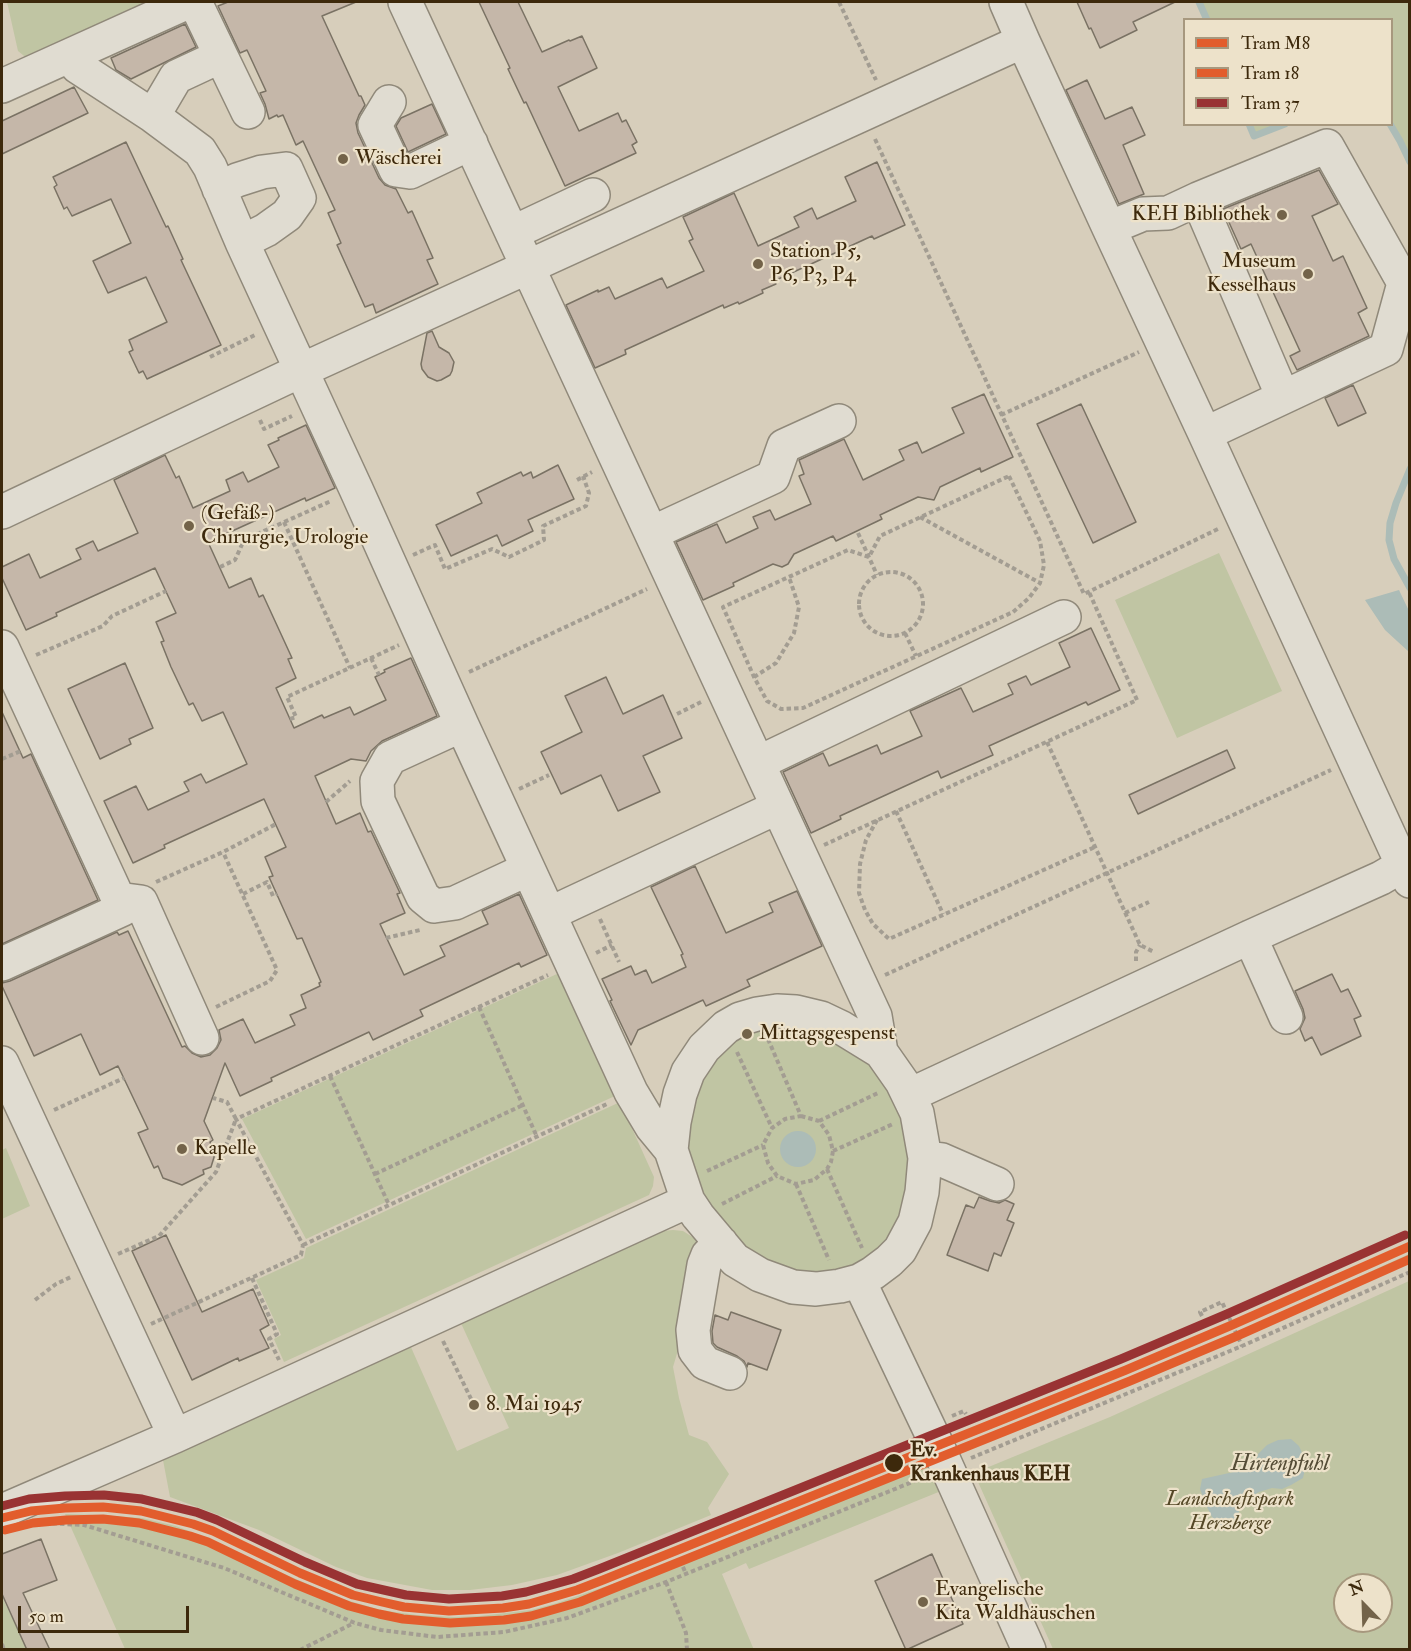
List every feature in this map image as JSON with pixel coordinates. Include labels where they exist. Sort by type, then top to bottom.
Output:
[{"type":"lane","points":[[2,86],[188,2]]},
{"type":"lane","points":[[195,2],[248,112]]},
{"type":"lane","points":[[405,2],[875,1016],[880,1052]]},
{"type":"lane","points":[[910,1097],[1167,975],[1381,878],[1407,869],[1108,228],[1006,2]]},
{"type":"lane","points":[[2,512],[302,370],[1023,41]]},
{"type":"lane","points":[[69,56],[78,67],[153,116],[200,151],[210,167],[462,725],[632,1092],[652,1127],[671,1150],[689,1200],[721,1243],[735,1260],[760,1275],[793,1287],[816,1289],[858,1280],[900,1250],[915,1222],[922,1192],[924,1158],[910,1097],[880,1052],[842,1028],[821,1018],[796,1012],[777,1011],[740,1019],[726,1027],[704,1048],[688,1072],[680,1095],[671,1150]]},
{"type":"lane","points":[[153,116],[176,76],[221,56]]},
{"type":"lane","points":[[389,102],[375,125],[396,170],[410,172],[471,143]]},
{"type":"lane","points":[[1108,228],[1143,214],[1168,213],[1198,198],[1327,146],[1407,282],[1386,348],[1205,434]]},
{"type":"lane","points":[[219,189],[262,172],[286,169],[299,198],[287,215],[266,230],[242,242]]},
{"type":"lane","points":[[1198,198],[1283,397]]},
{"type":"lane","points":[[512,232],[585,199],[593,237]]},
{"type":"lane","points":[[652,533],[773,477],[784,446],[839,421]]},
{"type":"lane","points":[[758,763],[1064,617]]},
{"type":"lane","points":[[2,964],[123,909],[6,656]]},
{"type":"lane","points":[[462,725],[390,758],[377,781],[378,801],[423,897],[434,906],[454,903],[528,869]]},
{"type":"lane","points":[[549,914],[778,807]]},
{"type":"lane","points":[[118,899],[141,902],[198,1028]]},
{"type":"lane","points":[[1250,937],[1286,1017]]},
{"type":"lane","points":[[2,1063],[175,1436]]},
{"type":"lane","points":[[924,1158],[942,1160],[997,1184]]},
{"type":"lane","points":[[2,1511],[175,1436],[689,1200]]},
{"type":"lane","points":[[721,1243],[708,1255],[704,1265],[693,1330],[695,1350],[705,1363],[730,1373]]},
{"type":"lane","points":[[858,1280],[947,1467],[1029,1650]]},
{"type":"path","points":[[839,2],[875,108],[1001,415],[1084,594],[1243,518]]},
{"type":"path","points":[[210,357],[280,323]]},
{"type":"path","points":[[1001,415],[1161,341]]},
{"type":"path","points":[[248,395],[264,429],[318,405]]},
{"type":"path","points":[[435,545],[445,569],[492,549],[509,557],[544,540],[543,526],[586,506],[589,493],[584,476]]},
{"type":"path","points":[[1009,476],[1040,541],[1044,565],[1040,584],[1013,612],[803,708],[781,709],[767,701],[723,607],[848,550],[869,558],[880,536],[1009,476]]},
{"type":"path","points":[[220,567],[235,560],[244,540],[356,489]]},
{"type":"path","points":[[920,517],[1040,584]]},
{"type":"path","points":[[284,522],[350,668]]},
{"type":"path","points":[[858,533],[877,575]]},
{"type":"path","points":[[897,572],[906,575],[920,590],[923,609],[920,619],[905,633],[885,636],[867,626],[862,618],[859,598],[862,589],[868,580],[877,575],[897,572]]},
{"type":"path","points":[[444,684],[672,577]]},
{"type":"path","points":[[724,691],[754,677],[776,663],[794,633],[799,608],[789,577]]},
{"type":"path","points":[[6,656],[103,626],[112,616],[166,591]]},
{"type":"path","points":[[801,855],[1137,700],[1089,592]]},
{"type":"path","points":[[290,719],[296,717],[287,697],[421,635]]},
{"type":"path","points":[[371,658],[379,675]]},
{"type":"path","points":[[1047,742],[1140,945],[1160,959],[1167,975]]},
{"type":"path","points":[[884,975],[1332,770]]},
{"type":"path","points":[[896,811],[943,914]]},
{"type":"path","points":[[877,820],[866,840],[860,864],[859,892],[873,924],[889,939],[1095,847]]},
{"type":"path","points":[[118,899],[222,852],[276,824]]},
{"type":"path","points":[[198,1028],[270,981],[277,970],[222,852]]},
{"type":"path","points":[[243,894],[267,882],[273,896],[277,894]]},
{"type":"path","points":[[590,895],[620,962]]},
{"type":"path","points":[[1125,913],[1149,902]]},
{"type":"path","points":[[159,1236],[216,1173],[236,1119],[573,964]]},
{"type":"path","points":[[479,1007],[537,1137]]},
{"type":"path","points":[[757,1014],[801,1116]]},
{"type":"path","points":[[726,1027],[772,1128]]},
{"type":"path","points":[[330,1076],[389,1205]]},
{"type":"path","points":[[28,1122],[124,1078]]},
{"type":"path","points":[[303,1245],[632,1092]]},
{"type":"path","points":[[689,1200],[763,1145],[772,1128],[785,1119],[801,1116],[819,1121],[910,1097]]},
{"type":"path","points":[[833,1151],[910,1097]]},
{"type":"path","points":[[128,1334],[301,1255],[303,1245],[236,1119],[226,1102],[213,1098]]},
{"type":"path","points":[[375,1174],[523,1105]]},
{"type":"path","points":[[796,1184],[814,1180],[827,1169],[831,1162],[833,1151],[830,1135],[819,1121]]},
{"type":"path","points":[[763,1145],[768,1163],[777,1176],[796,1184],[858,1280]]},
{"type":"path","points":[[827,1169],[858,1280]]},
{"type":"path","points":[[689,1200],[777,1176]]},
{"type":"path","points":[[41,1523],[84,1525],[224,1568],[355,1623],[381,1630],[437,1637],[504,1632],[567,1618],[666,1582],[1242,1346],[1410,1272]]},
{"type":"path","points":[[252,1278],[277,1334],[269,1339],[282,1367]]},
{"type":"path","points":[[1202,1316],[1200,1312],[1222,1302],[1242,1346]]},
{"type":"path","points":[[432,1319],[474,1405]]},
{"type":"path","points":[[680,1560],[686,1574]]},
{"type":"path","points":[[666,1582],[686,1634],[687,1650]]},
{"type":"path","points":[[300,1650],[355,1623]]},
{"type":"path","points":[[2,1644],[4,1650]]},
{"type":"green space","points":[[7,2],[168,2],[34,64],[18,51]]},
{"type":"green space","points":[[1199,2],[1409,2],[1409,162],[1391,126],[1393,126],[1393,18],[1207,18]]},
{"type":"green space","points":[[1249,126],[1282,126],[1254,136]]},
{"type":"green space","points":[[1219,553],[1282,691],[1177,738],[1115,600]]},
{"type":"green space","points":[[559,973],[617,1095],[306,1239],[242,1119]]},
{"type":"green space","points":[[781,1019],[852,1043],[888,1084],[906,1126],[911,1188],[888,1244],[838,1277],[765,1268],[712,1218],[686,1147],[689,1099],[723,1038]]},
{"type":"green space","points":[[620,1102],[654,1177],[649,1195],[284,1362],[274,1339],[281,1335],[256,1280],[304,1258],[306,1248]]},
{"type":"green space","points":[[6,1148],[30,1206],[2,1219],[2,1150]]},
{"type":"green space","points":[[663,1231],[683,1231],[694,1238],[701,1249],[684,1330],[673,1367],[689,1435],[707,1442],[729,1474],[708,1508],[711,1515],[557,1575],[512,1585],[470,1590],[432,1590],[367,1578],[336,1567],[259,1530],[170,1497],[163,1460],[410,1345],[457,1451],[509,1428],[460,1321],[632,1244]]},
{"type":"green space","points":[[1409,1254],[1409,1262],[1247,1334],[1244,1329]]},
{"type":"green space","name":"Landschaftspark Herzberge","points":[[1409,1281],[1409,1649],[1053,1649],[974,1473],[1110,1417]]},
{"type":"green space","points":[[933,1462],[946,1489],[749,1569],[746,1563],[722,1574],[754,1650],[125,1649],[65,1514],[142,1518],[176,1526],[343,1599],[381,1610],[417,1615],[480,1616],[531,1610],[557,1603],[633,1577],[712,1545],[725,1546]]},
{"type":"green space","points":[[2,1594],[4,1601],[27,1649],[2,1649]]},
{"type":"water","points":[[1399,590],[1409,611],[1409,652],[1385,630],[1365,600]]},
{"type":"water","points":[[798,1131],[811,1136],[816,1149],[811,1162],[798,1167],[785,1162],[780,1149],[785,1136]]},
{"type":"water","name":"Hirtenpfuhl","points":[[1291,1439],[1299,1446],[1304,1457],[1303,1478],[1282,1489],[1272,1488],[1249,1498],[1240,1507],[1237,1519],[1230,1528],[1223,1531],[1214,1521],[1206,1505],[1200,1489],[1202,1479],[1247,1469],[1255,1464],[1258,1454],[1267,1445],[1278,1440]]},
{"type":"building","name":"Wäscherei","points":[[228,2],[356,2],[322,16],[365,105],[356,123],[358,133],[379,178],[385,185],[396,189],[408,213],[412,211],[433,258],[427,260],[438,284],[376,313],[373,304],[365,307],[337,245],[341,243],[328,213],[335,210],[303,141],[296,145],[283,115],[269,119],[260,93],[266,91],[247,50],[240,53],[218,6]]},
{"type":"building","points":[[479,2],[518,2],[542,52],[582,36],[597,68],[558,87],[579,131],[618,113],[622,122],[626,120],[637,142],[632,145],[636,153],[565,186],[508,69],[510,68]]},
{"type":"building","points":[[1077,2],[1175,2],[1133,22],[1137,30],[1100,48]]},
{"type":"building","points":[[185,24],[196,47],[131,79],[116,70],[111,58]]},
{"type":"building","points":[[1087,80],[1105,119],[1132,107],[1145,135],[1123,145],[1144,194],[1119,204],[1066,90]]},
{"type":"building","points":[[74,87],[88,113],[2,154],[2,121]]},
{"type":"building","points":[[432,104],[446,134],[408,152],[396,126],[401,118]]},
{"type":"building","points":[[126,142],[166,227],[168,226],[183,259],[181,260],[221,345],[147,379],[143,371],[139,373],[129,352],[133,350],[129,340],[167,322],[146,277],[108,293],[93,261],[131,243],[111,199],[72,216],[67,207],[64,209],[54,187],[57,185],[53,177]]},
{"type":"building","name":"Station P5, P6, P3, P4","points":[[877,162],[905,225],[874,239],[872,236],[774,281],[776,284],[762,290],[763,293],[739,304],[738,302],[724,308],[723,305],[625,350],[626,354],[595,368],[566,305],[609,287],[615,299],[662,278],[667,288],[704,271],[689,241],[693,239],[683,217],[734,193],[758,246],[799,227],[794,217],[812,208],[817,219],[856,201],[845,177]]},
{"type":"building","name":"Museum Kesselhaus","points":[[1319,170],[1338,204],[1312,216],[1333,261],[1343,256],[1367,308],[1358,313],[1369,336],[1297,370],[1290,356],[1300,351],[1251,244],[1241,249],[1223,209]]},
{"type":"building","points":[[432,331],[439,347],[449,353],[454,362],[450,375],[437,381],[428,377],[421,364],[427,333]]},
{"type":"building","points":[[1353,385],[1366,413],[1338,426],[1325,398]]},
{"type":"building","points":[[984,394],[1013,457],[981,472],[980,468],[940,487],[934,500],[918,497],[880,515],[882,519],[836,541],[833,536],[794,554],[788,564],[782,567],[773,564],[703,600],[676,542],[717,524],[726,543],[758,528],[753,517],[770,510],[775,520],[811,504],[799,476],[804,474],[799,460],[844,439],[863,480],[904,460],[899,450],[917,442],[922,453],[964,433],[952,408]]},
{"type":"building","points":[[1081,404],[1136,522],[1093,543],[1037,424]]},
{"type":"building","points":[[306,425],[335,488],[306,501],[305,498],[208,542],[229,588],[251,578],[259,597],[263,595],[292,658],[288,659],[296,678],[276,688],[294,728],[322,715],[324,718],[350,707],[354,715],[386,700],[375,677],[385,672],[384,670],[411,658],[437,716],[382,741],[371,751],[366,761],[351,759],[315,776],[336,824],[360,813],[400,893],[397,894],[405,913],[380,924],[404,975],[445,956],[440,946],[488,924],[482,911],[519,894],[547,955],[521,967],[519,963],[420,1010],[423,1016],[373,1040],[369,1032],[271,1078],[272,1081],[240,1096],[225,1063],[204,1121],[213,1140],[210,1142],[215,1154],[211,1167],[203,1170],[204,1174],[182,1185],[163,1178],[158,1166],[154,1168],[138,1133],[148,1129],[118,1066],[100,1075],[81,1034],[34,1056],[2,983],[117,932],[119,935],[128,931],[182,1047],[185,1046],[192,1053],[201,1057],[210,1055],[221,1040],[219,1030],[243,1019],[255,1043],[295,1025],[290,1015],[306,1008],[301,995],[320,986],[321,982],[302,938],[297,939],[269,877],[273,876],[265,857],[286,847],[264,799],[164,845],[165,848],[133,863],[104,801],[136,786],[148,810],[189,791],[184,782],[201,774],[206,783],[247,764],[223,712],[202,721],[193,703],[189,705],[171,667],[156,622],[176,613],[155,568],[56,613],[57,616],[26,630],[2,578],[2,567],[29,554],[40,578],[81,559],[76,549],[93,541],[98,551],[138,533],[114,480],[165,455],[176,478],[179,476],[193,508],[230,491],[226,480],[243,472],[248,482],[279,467],[268,445]]},
{"type":"building","points":[[558,465],[574,499],[528,520],[533,531],[502,546],[497,535],[451,556],[436,525],[482,503],[477,493],[521,472],[523,476],[531,472],[533,478]]},
{"type":"building","points":[[1091,628],[1120,690],[1088,705],[1086,702],[989,746],[993,755],[941,778],[938,771],[840,816],[841,819],[811,833],[783,772],[823,753],[829,766],[877,745],[881,754],[922,736],[910,711],[961,688],[973,712],[1013,694],[1008,684],[1026,676],[1031,685],[1070,667],[1059,643]]},
{"type":"building","points":[[125,663],[153,728],[129,739],[131,744],[100,759],[68,689]]},
{"type":"building","points":[[606,677],[623,714],[663,695],[682,738],[643,756],[660,792],[618,811],[601,775],[561,794],[541,752],[582,732],[565,696]]},
{"type":"building","points":[[2,712],[23,758],[31,754],[98,900],[2,944]]},
{"type":"building","points":[[1227,750],[1235,768],[1138,814],[1129,795]]},
{"type":"building","points":[[695,866],[726,933],[773,912],[769,903],[797,891],[822,946],[747,980],[750,986],[706,1006],[703,1000],[638,1030],[631,1045],[602,979],[631,966],[635,975],[646,970],[652,983],[686,967],[681,955],[683,954],[651,887]]},
{"type":"building","points":[[1332,974],[1341,992],[1348,989],[1361,1016],[1354,1019],[1361,1036],[1321,1055],[1312,1037],[1305,1041],[1300,1029],[1305,1018],[1295,991]]},
{"type":"building","points":[[979,1197],[999,1203],[1005,1200],[1014,1204],[1007,1220],[1014,1223],[1001,1256],[994,1253],[988,1271],[947,1255],[966,1205],[974,1208]]},
{"type":"building","points":[[166,1235],[202,1312],[253,1289],[269,1325],[260,1330],[269,1348],[239,1361],[238,1358],[192,1380],[132,1251]]},
{"type":"building","points":[[731,1312],[781,1330],[767,1370],[748,1363],[747,1367],[744,1361],[737,1356],[713,1343],[712,1331],[715,1315],[728,1320]]},
{"type":"building","points":[[41,1539],[57,1580],[23,1593],[50,1650],[27,1650],[2,1594],[2,1554]]},
{"type":"building","name":"Evangelische Kita Waldhäuschen","points":[[932,1554],[963,1624],[906,1650],[875,1581]]},
{"type":"waterway","points":[[1199,2],[1206,18]]},
{"type":"waterway","points":[[1250,126],[1254,136],[1280,126]]},
{"type":"waterway","points":[[1391,126],[1410,162]]},
{"type":"waterway","points":[[1410,469],[1390,523],[1389,540],[1394,559],[1410,588]]},
{"type":"tram line","name":"37","points":[[2,1506],[29,1499],[65,1496],[104,1495],[142,1499],[196,1512],[217,1520],[357,1584],[406,1595],[449,1599],[502,1596],[526,1592],[599,1569],[1121,1359],[1405,1235]]},
{"type":"tram line","name":"M8","points":[[2,1518],[31,1511],[65,1508],[103,1507],[141,1511],[213,1531],[300,1573],[353,1595],[382,1602],[404,1607],[449,1611],[529,1604],[603,1580],[1126,1370],[1410,1246]]},
{"type":"tram line","name":"18","points":[[5,1530],[33,1523],[66,1520],[103,1519],[139,1523],[208,1542],[295,1584],[349,1606],[379,1614],[403,1619],[450,1623],[531,1616],[580,1602],[1130,1381],[1410,1259]]},
{"type":"place","name":"Wäscherei","points":[[343,159]]},
{"type":"place","name":"KEH Bibliothek","points":[[1282,215]]},
{"type":"place","name":"Station P5, P6, P3, P4","points":[[758,264]]},
{"type":"place","name":"Museum Kesselhaus","points":[[1308,274]]},
{"type":"place","name":"(Gefäß-) Chirurgie, Urologie","points":[[189,526]]},
{"type":"place","name":"Mittagsgespenst","points":[[747,1034]]},
{"type":"place","name":"Kapelle","points":[[182,1149]]},
{"type":"place","name":"8. Mai 1945","points":[[474,1405]]},
{"type":"place","name":"Ev. Krankenhaus KEH","points":[[894,1463]]},
{"type":"place","name":"Evangelische Kita Waldhäuschen","points":[[923,1602]]}]
